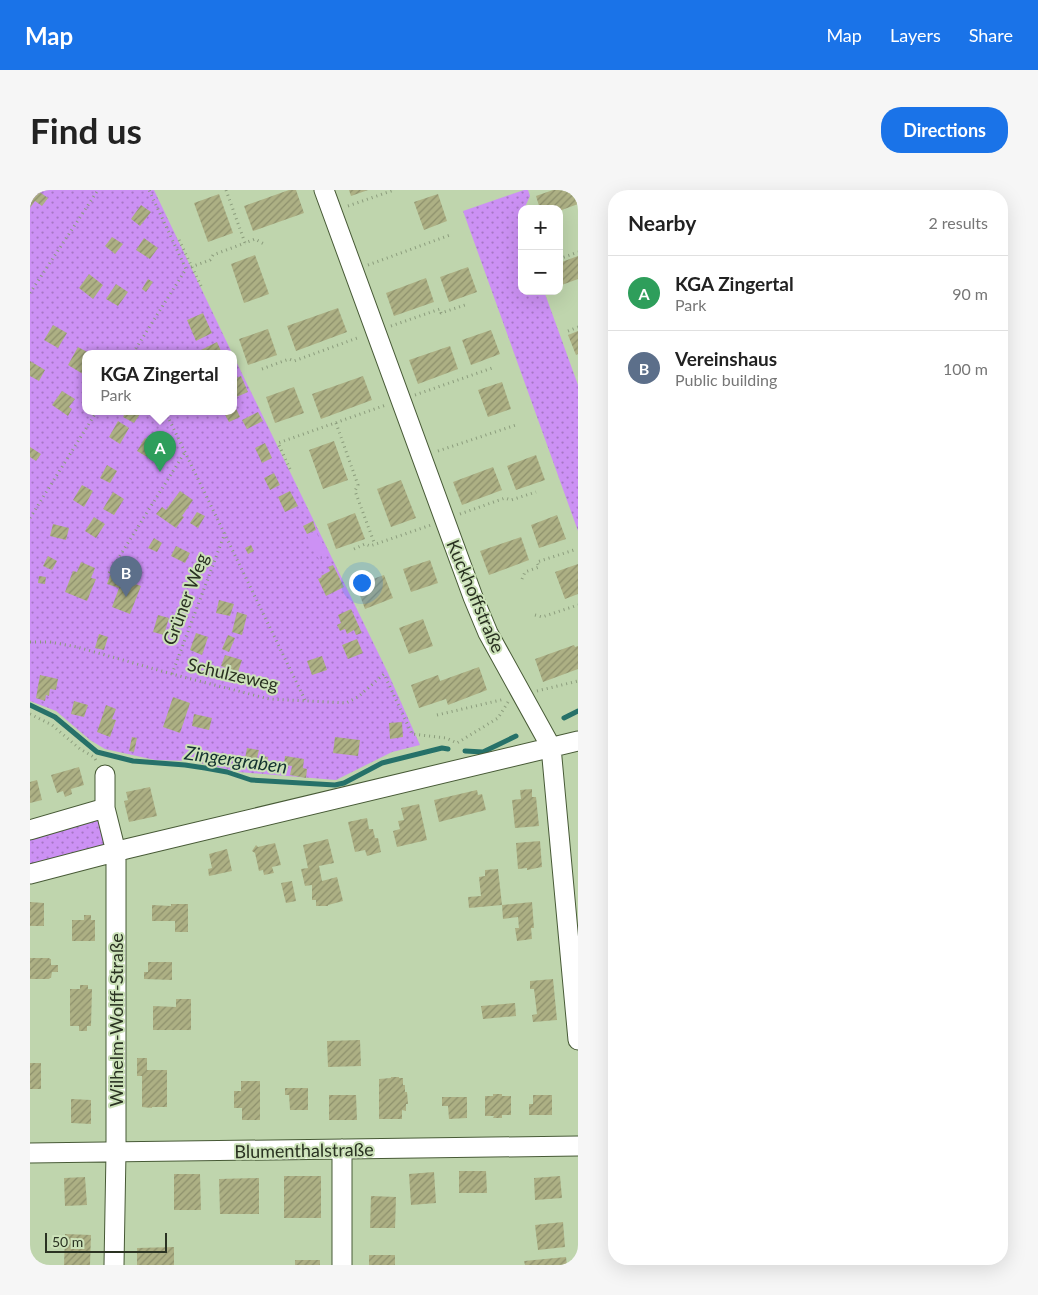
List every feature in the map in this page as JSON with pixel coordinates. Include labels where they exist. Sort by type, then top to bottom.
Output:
[{"type":"street","name":"Kuckhoffstraße","points":[[324,190],[473,597],[488,633],[551,747],[578,1040]]},
{"type":"street","points":[[30,874],[578,740]]},
{"type":"street","name":"Wilhelm-Wolff-Straße","points":[[105,776],[105,808],[116,852],[114,1265]]},
{"type":"street","points":[[30,830],[105,808]]},
{"type":"street","name":"Blumenthalstraße","points":[[30,1153],[578,1146]]},
{"type":"street","points":[[342,1149],[342,1265]]},
{"type":"path","points":[[30,293],[98,190]]},
{"type":"path","points":[[136,350],[186,269],[149,190]]},
{"type":"path","points":[[226,190],[245,243]]},
{"type":"path","points":[[345,207],[394,190]]},
{"type":"path","points":[[366,266],[450,235]]},
{"type":"path","points":[[191,267],[255,239],[264,244]]},
{"type":"path","points":[[179,240],[202,288]]},
{"type":"path","points":[[563,258],[578,252]]},
{"type":"path","points":[[387,327],[440,309],[441,313],[468,304]]},
{"type":"path","points":[[568,331],[578,328]]},
{"type":"path","points":[[262,369],[289,359],[294,361],[362,336]]},
{"type":"path","points":[[411,396],[495,367]]},
{"type":"path","points":[[290,469],[278,444],[387,404]]},
{"type":"path","points":[[30,518],[94,415]]},
{"type":"path","points":[[167,415],[306,701]]},
{"type":"path","points":[[336,423],[358,485],[355,491],[375,544]]},
{"type":"path","points":[[431,454],[516,425]]},
{"type":"path","points":[[108,573],[185,452]]},
{"type":"path","points":[[454,516],[505,498],[511,500],[536,492]]},
{"type":"path","points":[[354,549],[365,544],[370,546],[431,524]]},
{"type":"path","name":"Grüner Weg","points":[[172,674],[225,533]]},
{"type":"path","points":[[522,579],[525,572],[539,568],[537,562],[577,549]]},
{"type":"path","points":[[535,615],[542,617],[578,605]]},
{"type":"path","name":"Schulzeweg","points":[[30,642],[50,642],[77,647],[269,699],[346,703],[358,697],[384,674],[412,734],[446,738],[457,743],[498,718],[510,697],[437,715]]},
{"type":"path","points":[[523,694],[578,682]]},
{"type":"path","points":[[30,714],[52,725],[80,749],[94,758],[105,776]]},
{"type":"green space","points":[[30,190],[154,190],[231,350],[82,350],[82,415],[237,415],[237,363],[388,673],[420,745],[392,752],[336,780],[239,772],[191,761],[155,760],[105,749],[90,740],[56,711],[30,701]]},
{"type":"green space","points":[[528,190],[530,196],[526,205],[518,205],[518,295],[545,295],[578,385],[578,531],[463,211]]},
{"type":"green space","points":[[316,531],[329,555],[319,560],[307,535]]},
{"type":"green space","points":[[99,819],[105,846],[30,867],[30,836]]},
{"type":"building","points":[[31,190],[37,190],[48,198],[42,206],[35,201],[30,208]]},
{"type":"building","points":[[289,190],[296,190],[304,213],[253,231],[244,206]]},
{"type":"building","points":[[349,190],[368,190],[351,196]]},
{"type":"building","points":[[553,190],[578,190],[578,204],[563,210],[563,205],[539,205],[536,196]]},
{"type":"building","points":[[219,194],[233,233],[208,242],[194,203]]},
{"type":"building","points":[[438,194],[447,221],[424,230],[414,202]]},
{"type":"building","points":[[141,205],[151,212],[140,226],[131,219]]},
{"type":"building","points":[[112,237],[123,244],[115,254],[105,246]]},
{"type":"building","points":[[144,238],[158,248],[150,259],[136,250]]},
{"type":"building","points":[[255,255],[269,294],[244,303],[231,264]]},
{"type":"building","points":[[578,256],[578,279],[563,285],[563,262]]},
{"type":"building","points":[[468,267],[477,292],[449,302],[440,277]]},
{"type":"building","points":[[89,274],[103,285],[93,299],[79,288]]},
{"type":"building","points":[[426,278],[434,302],[394,316],[386,293]]},
{"type":"building","points":[[148,279],[153,282],[146,292],[142,289]]},
{"type":"building","points":[[116,284],[128,292],[118,306],[106,299]]},
{"type":"building","points":[[338,308],[347,332],[296,351],[287,326]]},
{"type":"building","points":[[203,313],[212,333],[196,341],[187,320]]},
{"type":"building","points":[[53,325],[67,333],[58,348],[44,340]]},
{"type":"building","points":[[268,329],[277,355],[248,365],[239,339]]},
{"type":"building","points":[[491,330],[500,354],[471,365],[462,340]]},
{"type":"building","points":[[578,331],[578,354],[576,355],[568,335]]},
{"type":"building","points":[[217,342],[221,350],[201,350]]},
{"type":"building","points":[[450,346],[458,369],[418,384],[409,360]]},
{"type":"building","points":[[78,347],[84,350],[82,373],[68,365]]},
{"type":"building","points":[[30,361],[45,370],[39,381],[30,376]]},
{"type":"building","points":[[241,376],[248,392],[237,397],[237,378]]},
{"type":"building","points":[[363,376],[372,400],[321,419],[312,394]]},
{"type":"building","points":[[502,382],[511,409],[488,417],[478,390]]},
{"type":"building","points":[[294,387],[304,413],[275,423],[266,397]]},
{"type":"building","points":[[62,391],[75,399],[69,407],[72,409],[68,416],[52,405]]},
{"type":"building","points":[[237,410],[240,417],[229,422],[225,415],[237,415]]},
{"type":"building","points":[[258,412],[263,421],[247,429],[242,420]]},
{"type":"building","points":[[124,415],[139,415],[134,423],[123,417]]},
{"type":"building","points":[[118,421],[129,428],[120,444],[109,437]]},
{"type":"building","points":[[145,438],[157,445],[149,458],[137,451]]},
{"type":"building","points":[[334,441],[348,480],[323,489],[309,450]]},
{"type":"building","points":[[265,443],[272,458],[262,463],[255,448]]},
{"type":"building","points":[[30,447],[41,454],[36,461],[30,457]]},
{"type":"building","points":[[536,455],[545,480],[516,490],[507,466]]},
{"type":"building","points":[[107,465],[117,471],[110,483],[100,478]]},
{"type":"building","points":[[493,467],[502,490],[462,505],[453,482]]},
{"type":"building","points":[[274,473],[280,485],[270,490],[264,478]]},
{"type":"building","points":[[401,480],[416,518],[391,527],[377,489]]},
{"type":"building","points":[[82,485],[93,491],[84,507],[73,500]]},
{"type":"building","points":[[180,491],[193,500],[176,528],[156,514],[162,507],[166,510]]},
{"type":"building","points":[[290,491],[298,506],[285,512],[278,497]]},
{"type":"building","points":[[113,492],[124,499],[114,515],[103,509]]},
{"type":"building","points":[[197,512],[205,516],[198,528],[190,523]]},
{"type":"building","points":[[355,513],[365,539],[336,549],[327,524]]},
{"type":"building","points":[[557,515],[566,539],[539,548],[531,525]]},
{"type":"building","points":[[94,517],[105,524],[96,538],[85,531]]},
{"type":"building","points":[[313,521],[316,530],[307,534],[303,526]]},
{"type":"building","points":[[53,524],[69,528],[66,540],[50,536]]},
{"type":"building","points":[[521,537],[529,560],[489,575],[480,551]]},
{"type":"building","points":[[154,538],[162,543],[157,552],[148,548]]},
{"type":"building","points":[[251,545],[254,551],[248,554],[245,548]]},
{"type":"building","points":[[176,546],[190,553],[185,563],[171,556]]},
{"type":"building","points":[[48,556],[57,561],[52,570],[43,566]]},
{"type":"building","points":[[430,560],[438,583],[411,592],[403,569]]},
{"type":"building","points":[[81,562],[95,568],[91,578],[96,579],[87,601],[65,592],[73,571],[77,572]]},
{"type":"building","points":[[578,564],[578,594],[565,599],[555,572]]},
{"type":"building","points":[[333,565],[344,587],[326,596],[318,579],[330,571],[328,567]]},
{"type":"building","points":[[110,575],[141,586],[130,614],[112,607],[119,588],[107,584]]},
{"type":"building","points":[[384,575],[393,598],[365,609],[356,585]]},
{"type":"building","points":[[39,576],[46,577],[45,584],[38,583]]},
{"type":"building","points":[[219,600],[234,604],[230,616],[216,613]]},
{"type":"building","points":[[351,609],[362,633],[356,635],[354,630],[347,634],[345,629],[340,631],[337,625],[341,623],[338,615]]},
{"type":"building","points":[[237,612],[247,615],[242,635],[232,632]]},
{"type":"building","points":[[158,615],[169,618],[164,635],[153,632]]},
{"type":"building","points":[[423,619],[433,646],[409,654],[399,628]]},
{"type":"building","points":[[196,633],[208,637],[202,655],[190,650]]},
{"type":"building","points":[[99,634],[108,637],[104,650],[95,648]]},
{"type":"building","points":[[228,635],[235,638],[229,652],[222,649]]},
{"type":"building","points":[[357,639],[363,653],[348,659],[342,645]]},
{"type":"building","points":[[574,645],[575,647],[578,646],[578,669],[543,682],[535,659]]},
{"type":"building","points":[[225,655],[242,660],[238,672],[221,666]]},
{"type":"building","points":[[322,656],[327,670],[312,675],[307,661]]},
{"type":"building","points":[[479,667],[487,690],[448,705],[446,699],[419,708],[411,685],[438,675],[440,681]]},
{"type":"building","points":[[40,675],[58,679],[56,690],[50,689],[49,696],[46,695],[45,701],[36,698]]},
{"type":"building","points":[[173,697],[190,703],[180,733],[163,727]]},
{"type":"building","points":[[74,701],[88,705],[84,717],[71,714]]},
{"type":"building","points":[[106,705],[116,709],[112,719],[116,720],[110,737],[97,732]]},
{"type":"building","points":[[194,714],[212,718],[209,730],[192,726]]},
{"type":"building","points":[[402,722],[403,737],[390,739],[389,723]]},
{"type":"building","points":[[132,737],[137,738],[134,752],[129,751]]},
{"type":"building","points":[[335,737],[360,740],[358,756],[333,753]]},
{"type":"building","points":[[247,748],[259,750],[255,766],[244,764]]},
{"type":"building","points":[[216,753],[223,755],[221,763],[213,761]]},
{"type":"building","points":[[262,756],[268,757],[267,764],[261,763]]},
{"type":"building","points":[[285,756],[304,759],[303,768],[307,769],[306,778],[290,775],[292,766],[284,765]]},
{"type":"building","points":[[79,767],[84,785],[71,789],[72,794],[65,797],[63,791],[57,793],[51,775]]},
{"type":"building","points":[[37,780],[42,800],[30,803],[30,782]]},
{"type":"building","points":[[150,787],[157,816],[129,822],[124,801],[128,800],[126,792]]},
{"type":"building","points":[[532,789],[532,797],[536,797],[539,826],[515,828],[512,800],[521,799],[520,790]]},
{"type":"building","points":[[477,790],[478,795],[482,794],[486,810],[439,822],[434,800]]},
{"type":"building","points":[[419,804],[427,840],[397,847],[393,831],[400,829],[398,821],[404,820],[401,808]]},
{"type":"building","points":[[367,818],[369,829],[373,829],[375,838],[378,838],[381,852],[367,856],[365,850],[355,852],[348,822]]},
{"type":"building","points":[[328,839],[334,863],[319,866],[322,881],[337,877],[343,901],[328,906],[316,906],[316,900],[312,900],[312,885],[305,886],[301,869],[308,868],[303,845]]},
{"type":"building","points":[[540,841],[542,867],[527,870],[527,868],[518,869],[516,843]]},
{"type":"building","points":[[275,843],[281,865],[272,867],[274,873],[264,875],[263,870],[259,871],[255,853],[252,851],[256,845],[258,847]]},
{"type":"building","points":[[227,849],[232,871],[209,876],[208,869],[212,868],[209,854]]},
{"type":"building","points":[[498,869],[502,905],[469,908],[468,897],[481,896],[479,877],[485,876],[485,870]]},
{"type":"building","points":[[292,881],[296,901],[286,903],[281,883]]},
{"type":"building","points":[[30,902],[44,903],[44,926],[30,926]]},
{"type":"building","points":[[532,902],[534,928],[531,928],[532,939],[517,941],[515,928],[519,928],[518,917],[503,919],[502,905]]},
{"type":"building","points":[[171,904],[188,904],[188,932],[175,932],[175,921],[152,921],[152,905],[171,906]]},
{"type":"building","points":[[84,915],[91,915],[91,920],[95,920],[95,941],[72,941],[72,920],[84,920]]},
{"type":"building","points":[[30,958],[51,959],[51,965],[58,965],[58,972],[52,972],[50,979],[30,979]]},
{"type":"building","points":[[148,962],[172,962],[172,980],[144,979],[144,972],[148,972]]},
{"type":"building","points":[[553,979],[557,1020],[533,1022],[532,1015],[537,1014],[534,989],[530,989],[530,981]]},
{"type":"building","points":[[80,985],[88,985],[88,989],[92,989],[91,1026],[87,1026],[87,1031],[79,1031],[79,1026],[70,1026],[70,989],[80,989]]},
{"type":"building","points":[[176,999],[191,999],[191,1030],[153,1030],[153,1006],[176,1007]]},
{"type":"building","points":[[515,1003],[516,1016],[483,1019],[481,1006]]},
{"type":"building","points":[[360,1040],[361,1066],[328,1067],[327,1041]]},
{"type":"building","points":[[137,1058],[147,1058],[147,1070],[167,1070],[167,1107],[142,1107],[142,1076],[137,1076]]},
{"type":"building","points":[[30,1063],[41,1063],[41,1089],[30,1089]]},
{"type":"building","points":[[403,1078],[405,1092],[407,1092],[408,1104],[406,1104],[406,1111],[402,1110],[402,1119],[379,1119],[379,1079]]},
{"type":"building","points":[[241,1081],[260,1081],[260,1120],[242,1120],[242,1108],[234,1108],[234,1091],[241,1091]]},
{"type":"building","points":[[285,1088],[308,1088],[308,1110],[290,1110],[289,1095],[285,1095]]},
{"type":"building","points":[[493,1094],[511,1096],[511,1115],[502,1115],[502,1118],[485,1116],[485,1096],[493,1096]]},
{"type":"building","points":[[329,1095],[356,1095],[357,1120],[329,1120]]},
{"type":"building","points":[[533,1095],[552,1095],[552,1115],[529,1115],[529,1104],[533,1104]]},
{"type":"building","points":[[442,1097],[467,1097],[467,1118],[449,1119],[448,1106],[442,1106]]},
{"type":"building","points":[[71,1099],[91,1100],[91,1124],[71,1123]]},
{"type":"building","points":[[459,1171],[486,1171],[487,1193],[459,1193]]},
{"type":"building","points":[[434,1172],[436,1203],[411,1205],[409,1174]]},
{"type":"building","points":[[174,1174],[200,1174],[201,1210],[174,1210]]},
{"type":"building","points":[[284,1176],[321,1176],[321,1218],[284,1218]]},
{"type":"building","points":[[560,1176],[562,1198],[535,1200],[534,1178]]},
{"type":"building","points":[[85,1177],[87,1205],[65,1206],[64,1178]]},
{"type":"building","points":[[259,1178],[259,1214],[220,1214],[219,1179]]},
{"type":"building","points":[[371,1196],[396,1197],[395,1228],[370,1228]]},
{"type":"building","points":[[563,1222],[565,1247],[538,1250],[535,1225]]},
{"type":"building","points":[[65,1234],[91,1235],[90,1265],[64,1265]]},
{"type":"building","points":[[174,1247],[174,1265],[137,1265],[137,1248]]},
{"type":"building","points":[[369,1255],[395,1255],[395,1265],[369,1265]]},
{"type":"building","points":[[566,1257],[567,1265],[525,1265],[524,1261]]},
{"type":"building","points":[[295,1260],[320,1260],[320,1265],[295,1265]]},
{"type":"waterway","name":"Zingergraben","points":[[30,705],[55,717],[97,752],[133,761],[205,768],[227,772],[251,780],[335,785],[344,783],[382,763],[442,748],[448,749]]},
{"type":"waterway","name":"Zingergraben","points":[[564,718],[578,711]]},
{"type":"waterway","name":"Zingergraben","points":[[465,751],[483,752],[516,736]]},
{"type":"place","name":"KGA Zingertal","points":[[160,472]]},
{"type":"place","name":"Vereinshaus","points":[[126,597]]}]
